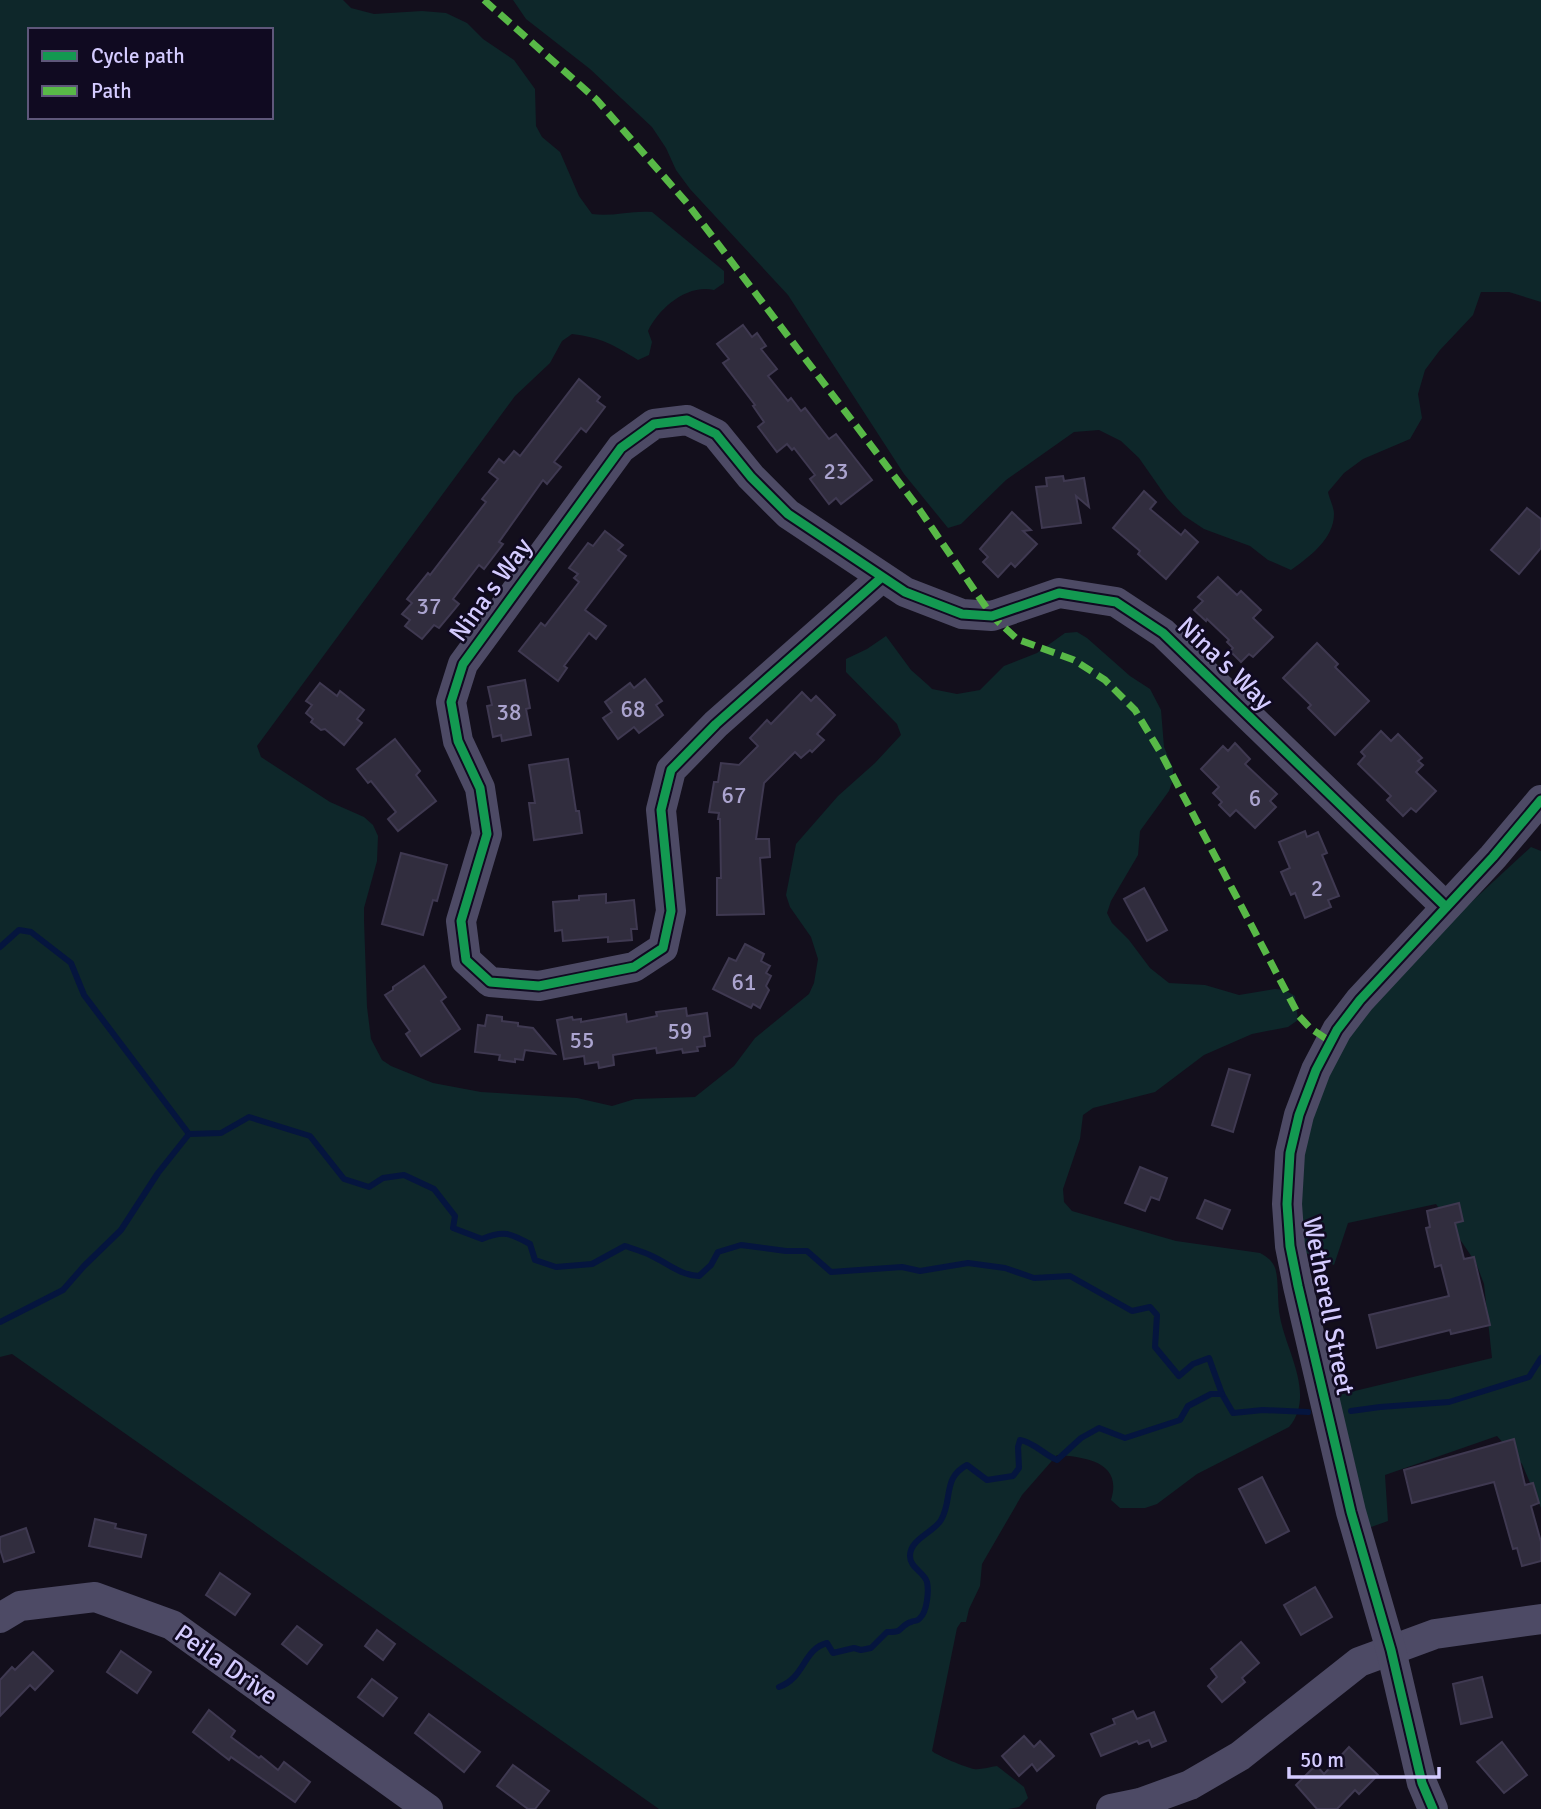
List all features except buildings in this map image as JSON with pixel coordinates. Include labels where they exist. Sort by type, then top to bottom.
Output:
[{"type":"street","name":"Nina's Way","points":[[882,577],[716,724],[671,770],[661,810],[671,911],[663,948],[634,967],[539,986],[490,982],[466,960],[461,921],[487,834],[480,788],[458,741],[451,702],[463,664],[621,448],[654,424],[688,419],[716,433],[751,477],[788,514],[905,592],[962,614],[992,616],[1059,593],[1116,602],[1163,633],[1446,907]]},
{"type":"street","name":"Wetherell Street","points":[[1433,1809],[1422,1783],[1391,1650],[1351,1511],[1295,1273],[1287,1204],[1290,1153],[1299,1115],[1316,1070],[1337,1030],[1360,1000],[1541,800]]},
{"type":"street","name":"Peila Drive","points":[[0,1618],[20,1606],[95,1597],[172,1625],[428,1809]]},
{"type":"street","points":[[1111,1809],[1140,1803],[1190,1785],[1241,1756],[1359,1662],[1435,1634],[1541,1619]]},
{"type":"green space","points":[[0,0],[343,0],[351,8],[374,14],[422,11],[446,13],[467,23],[483,39],[514,60],[535,89],[536,126],[542,137],[560,152],[579,196],[592,214],[652,212],[724,271],[724,283],[714,290],[704,289],[684,294],[667,306],[648,331],[652,342],[649,355],[638,360],[614,346],[591,338],[572,334],[562,341],[550,363],[515,396],[257,746],[261,757],[330,802],[364,817],[373,825],[378,836],[377,861],[364,908],[364,920],[367,1007],[371,1039],[382,1060],[433,1083],[481,1092],[577,1098],[612,1106],[635,1099],[695,1097],[734,1066],[755,1038],[809,994],[814,983],[818,959],[811,937],[790,907],[786,895],[796,844],[838,796],[901,735],[897,724],[846,672],[846,659],[886,636],[911,670],[932,689],[957,694],[980,690],[1004,666],[1037,653],[1065,633],[1077,632],[1150,689],[1161,710],[1164,747],[1173,768],[1169,791],[1140,831],[1138,855],[1111,901],[1107,913],[1112,923],[1150,968],[1169,983],[1205,985],[1239,995],[1285,990],[1295,996],[1298,1020],[1288,1027],[1252,1034],[1204,1055],[1155,1092],[1093,1108],[1083,1115],[1080,1139],[1063,1189],[1064,1202],[1072,1211],[1176,1241],[1260,1253],[1269,1259],[1276,1272],[1280,1317],[1300,1387],[1297,1414],[1289,1427],[1197,1474],[1157,1504],[1145,1508],[1120,1508],[1111,1500],[1112,1477],[1107,1470],[1090,1460],[1068,1456],[1057,1455],[1022,1495],[982,1564],[980,1586],[966,1622],[961,1622],[957,1628],[932,1751],[974,1769],[997,1766],[1024,1787],[1028,1798],[1019,1807],[659,1809],[12,1354],[0,1357]]},
{"type":"green space","points":[[513,0],[1541,0],[1541,302],[1509,292],[1481,292],[1473,315],[1425,370],[1418,394],[1422,418],[1410,439],[1363,459],[1344,473],[1328,492],[1334,514],[1330,531],[1319,546],[1291,570],[1268,560],[1250,546],[1204,529],[1183,515],[1167,498],[1139,458],[1121,441],[1099,430],[1074,432],[1006,480],[961,524],[948,528],[904,474],[788,295],[690,189],[652,127],[590,69],[526,19]]},
{"type":"green space","points":[[1531,847],[1541,851],[1541,1508],[1522,1464],[1497,1436],[1385,1475],[1388,1521],[1357,1532],[1356,1469],[1338,1395],[1492,1358],[1484,1284],[1476,1263],[1436,1204],[1348,1223],[1334,1265],[1290,1246],[1299,1115],[1348,1016]]},
{"type":"waterway","points":[[0,947],[19,930],[31,932],[71,963],[84,995],[189,1134]]},
{"type":"waterway","points":[[0,1322],[63,1290],[121,1230],[158,1173],[189,1134],[221,1133],[249,1117],[310,1136],[344,1179],[369,1187],[383,1178],[404,1175],[434,1189],[455,1216],[453,1228],[482,1239],[496,1234],[512,1235],[530,1244],[535,1260],[556,1267],[592,1264],[625,1246],[680,1271],[699,1276],[711,1265],[718,1252],[741,1245],[807,1251],[831,1272],[902,1267],[920,1271],[968,1263],[1005,1268],[1034,1278],[1070,1276],[1132,1311],[1150,1307],[1157,1315],[1155,1347],[1179,1376],[1193,1364],[1209,1358],[1222,1394],[1233,1413],[1263,1410],[1308,1412]]},
{"type":"waterway","points":[[1351,1411],[1449,1402],[1529,1377],[1541,1358]]},
{"type":"waterway","points":[[779,1687],[794,1677],[819,1646],[827,1643],[833,1653],[854,1648],[871,1648],[887,1632],[898,1631],[920,1618],[926,1606],[928,1586],[912,1564],[911,1550],[941,1520],[951,1483],[959,1470],[967,1465],[987,1480],[1013,1476],[1019,1468],[1020,1440],[1030,1443],[1057,1460],[1081,1438],[1099,1428],[1125,1438],[1180,1420],[1188,1406],[1211,1394],[1222,1394]]},
{"type":"marked path","points":[[484,0],[597,100],[687,203],[917,506],[992,616],[1017,639],[1074,660],[1105,680],[1135,710],[1162,755],[1299,1016],[1310,1028],[1331,1042]]},
{"type":"cycle path","points":[[882,577],[716,724],[671,770],[661,810],[671,911],[663,948],[634,967],[539,986],[490,982],[466,960],[461,921],[487,834],[480,788],[458,741],[451,702],[463,664],[621,448],[654,424],[687,420],[716,434],[751,477],[788,514],[905,592],[962,614],[992,616],[1059,593],[1116,602],[1163,633],[1446,907]]},
{"type":"cycle path","points":[[1433,1809],[1422,1783],[1391,1650],[1351,1512],[1298,1286],[1290,1246],[1287,1204],[1290,1153],[1299,1115],[1316,1070],[1337,1030],[1360,1000],[1493,857],[1541,800]]}]
